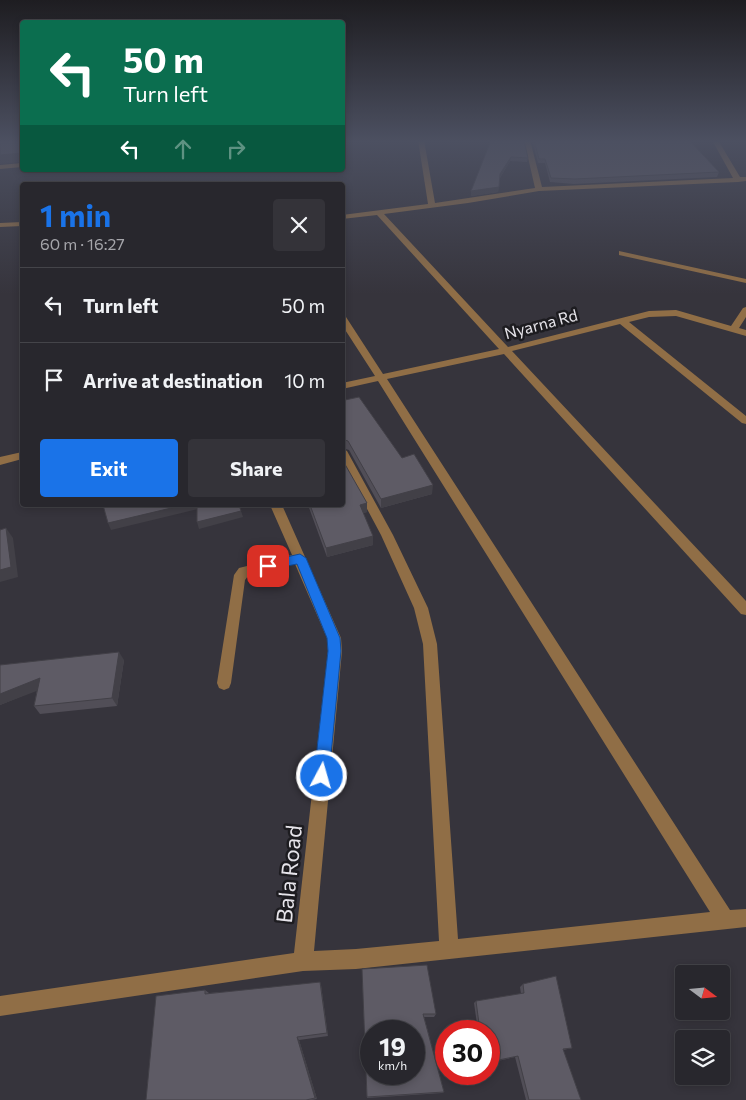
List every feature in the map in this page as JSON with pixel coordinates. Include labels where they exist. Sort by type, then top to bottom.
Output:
[{"type":"street","points":[[430,191],[432,206]]},
{"type":"street","points":[[345,217],[432,206],[524,191]]},
{"type":"street","points":[[379,213],[746,610]]},
{"type":"street","points":[[0,225],[20,224]]},
{"type":"street","points":[[622,253],[746,281]]},
{"type":"street","points":[[734,329],[746,310]]},
{"type":"street","name":"Nyarna Rd","points":[[345,385],[507,350],[649,314],[676,313],[746,334]]},
{"type":"street","points":[[621,320],[746,420]]},
{"type":"street","points":[[345,322],[725,919]]},
{"type":"street","points":[[0,461],[20,456]]},
{"type":"street","points":[[345,457],[387,535],[422,608],[430,644],[450,949]]},
{"type":"street","name":"Bala Road","points":[[277,507],[334,638],[335,651],[303,960]]},
{"type":"street","points":[[224,683],[239,579],[244,572],[300,558]]},
{"type":"street","points":[[0,1006],[303,960],[356,959],[746,918]]},
{"type":"building","points":[[359,397],[402,458],[414,454],[433,485],[381,499],[348,441],[345,440],[345,400]]},
{"type":"building","points":[[345,464],[367,503],[360,505],[373,536],[326,548],[311,507],[345,507]]},
{"type":"building","points":[[104,507],[176,507],[108,523]]},
{"type":"building","points":[[197,507],[240,507],[241,511],[197,522]]},
{"type":"building","points":[[6,528],[11,567],[0,570],[0,530]]},
{"type":"building","points":[[119,652],[112,698],[34,706],[40,678],[0,694],[0,665]]},
{"type":"building","points":[[427,965],[436,1014],[423,1014],[425,1020],[364,1020],[362,969]]},
{"type":"building","points":[[556,976],[572,1048],[563,1049],[581,1100],[529,1100],[518,1056],[500,1060],[500,1020],[479,1020],[476,1001],[524,993],[523,984]]},
{"type":"building","points":[[320,982],[327,1033],[297,1037],[315,1098],[306,1100],[146,1100],[156,996],[205,990],[205,994]]},
{"type":"building","points":[[425,1021],[435,1059],[435,1085],[442,1085],[444,1092],[367,1097],[367,1085],[425,1085]]},
{"type":"route","points":[[268,566],[300,558],[334,638],[335,651],[322,776]]}]
